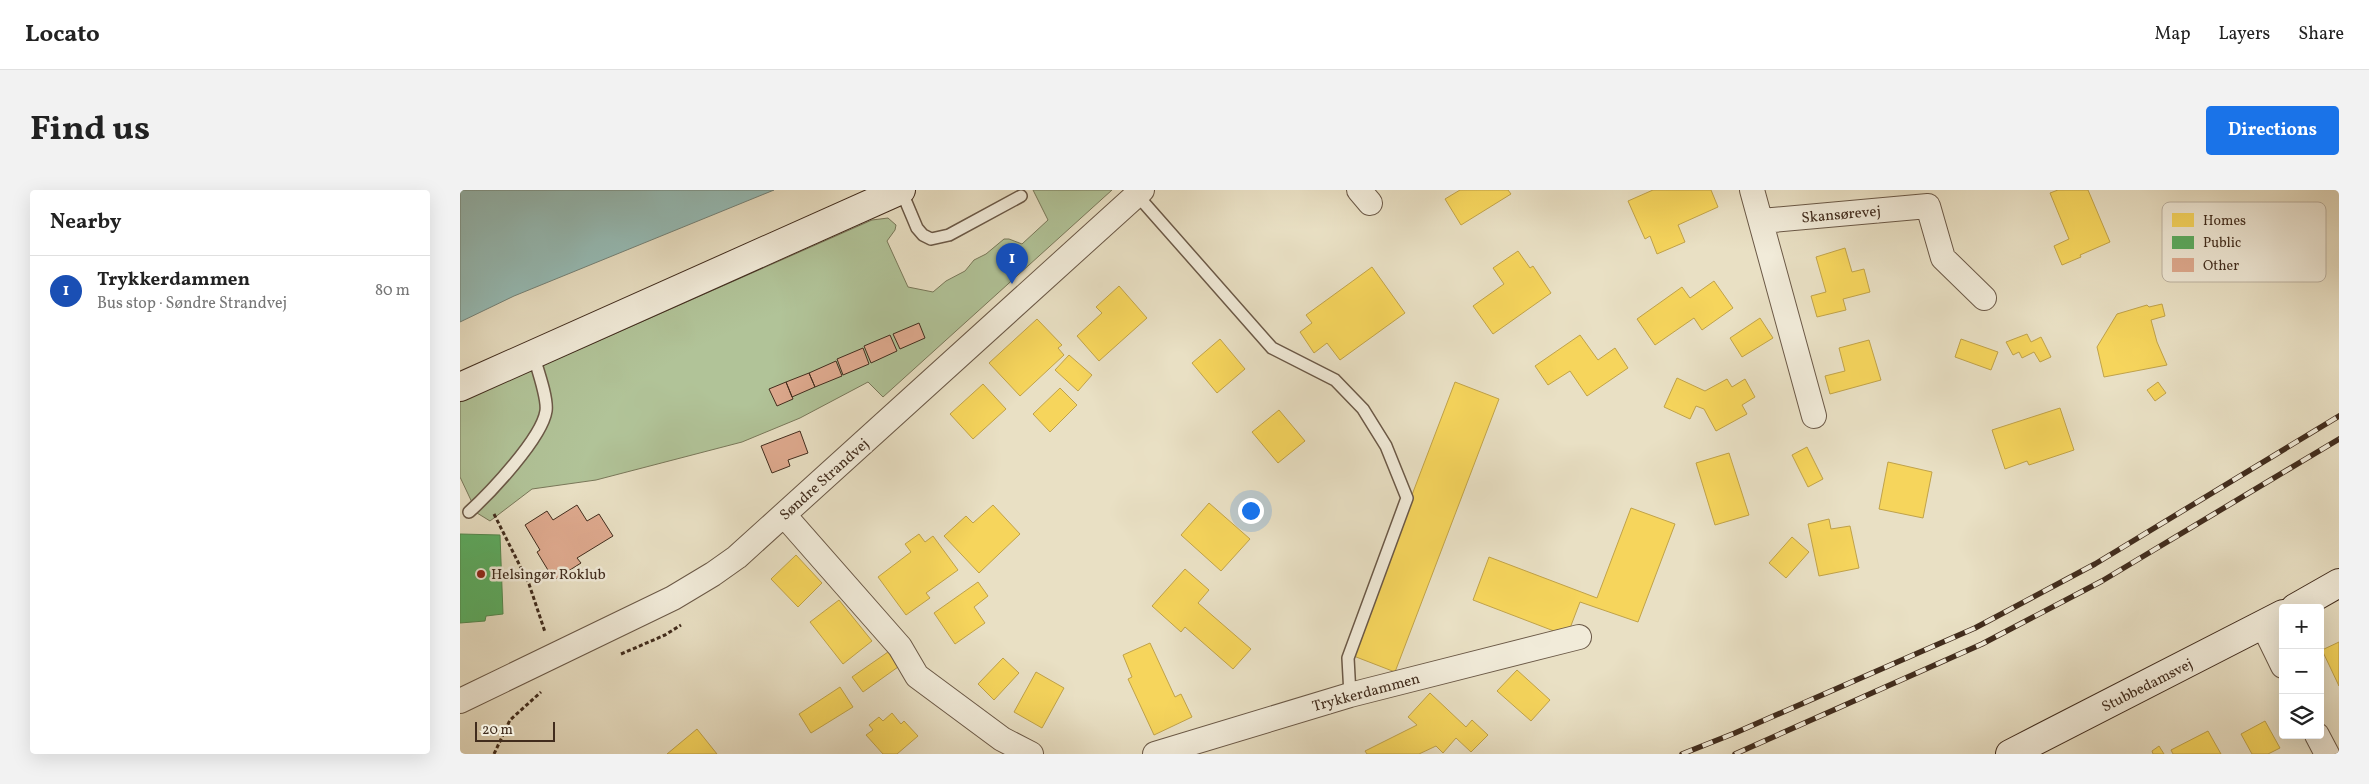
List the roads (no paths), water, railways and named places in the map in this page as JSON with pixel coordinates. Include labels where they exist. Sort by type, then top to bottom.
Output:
[{"type":"main road","points":[[460,387],[901,190]]},
{"type":"main road","points":[[2302,604],[2339,583]]},
{"type":"main road","name":"Stubbedamsvej","points":[[2010,754],[2273,620]]},
{"type":"street","points":[[1752,190],[1814,416]]},
{"type":"street","name":"Søndre Strandvej","points":[[460,701],[692,588],[737,557],[1139,193]]},
{"type":"street","name":"Skansørevej","points":[[1762,221],[1928,206],[1943,258],[1984,298]]},
{"type":"street","points":[[784,515],[900,647],[917,676],[1002,739],[1030,754]]},
{"type":"street","points":[[2273,620],[2279,649]]},
{"type":"street","name":"Trykkerdammen","points":[[1156,754],[1350,695],[1580,637]]},
{"type":"street","points":[[2319,739],[2327,754]]},
{"type":"lane","points":[[901,190],[917,228],[923,235],[931,239],[949,235],[1021,196]]},
{"type":"lane","points":[[1139,193],[1272,348],[1335,380],[1363,409],[1386,446],[1407,498],[1348,658],[1350,695]]},
{"type":"lane","points":[[469,512],[485,497],[535,436],[544,420],[547,409],[533,354]]},
{"type":"water","points":[[460,190],[774,190],[514,296],[460,322]]},
{"type":"railway","points":[[1682,754],[1735,733],[1975,628],[2095,564],[2339,416]]},
{"type":"railway","points":[[1735,754],[1982,644],[2102,581],[2339,439]]},
{"type":"place","name":"Trykkerdammen","points":[[1012,284]]},
{"type":"place","name":"Helsingør Roklub","points":[[481,574]]}]
